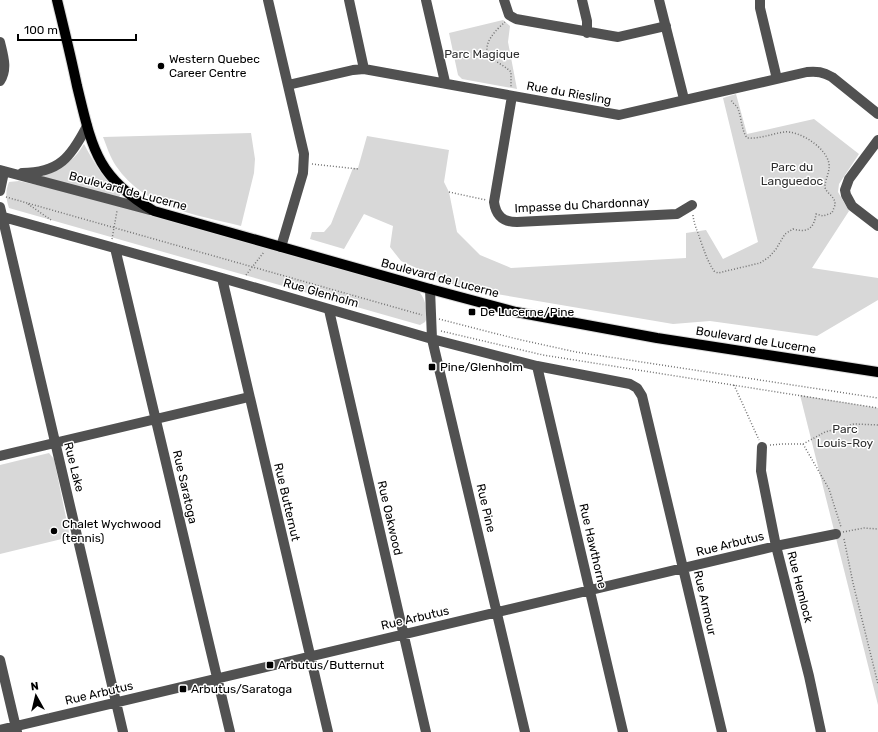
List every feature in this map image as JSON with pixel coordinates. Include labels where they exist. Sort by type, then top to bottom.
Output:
[{"type":"main road","points":[[57,0],[87,126],[95,150],[112,178],[129,195],[154,211]]},
{"type":"main road","name":"Boulevard de Lucerne","points":[[154,211],[516,312],[657,338],[878,372]]},
{"type":"street","points":[[268,0],[302,144],[304,163],[303,173],[282,247]]},
{"type":"street","points":[[349,0],[364,69]]},
{"type":"street","points":[[426,0],[445,82]]},
{"type":"street","points":[[504,0],[509,15],[516,19],[588,33],[618,36],[666,26]]},
{"type":"street","points":[[582,0],[588,33]]},
{"type":"street","points":[[659,0],[684,100]]},
{"type":"street","points":[[760,0],[760,8],[777,79]]},
{"type":"street","points":[[0,42],[4,57],[4,70],[0,81]]},
{"type":"street","name":"Rue du Riesling","points":[[288,85],[353,70],[364,69],[445,82],[512,96],[619,114],[816,71],[825,73],[832,77],[878,114]]},
{"type":"street","points":[[494,202],[512,96]]},
{"type":"street","points":[[0,191],[2,171],[18,173],[48,170],[65,160],[76,146],[87,126]]},
{"type":"street","points":[[878,140],[849,179],[845,190],[852,206],[878,226]]},
{"type":"street","name":"Boulevard de Lucerne","points":[[2,171],[154,211]]},
{"type":"street","name":"Impasse du Chardonnay","points":[[494,202],[500,218],[518,222],[677,214],[692,205]]},
{"type":"street","name":"Rue Glenholm","points":[[1,213],[329,310],[434,334],[538,366],[630,384],[637,388]]},
{"type":"street","name":"Rue Lake","points":[[1,213],[123,732]]},
{"type":"street","name":"Rue Saratoga","points":[[113,247],[156,418],[230,732]]},
{"type":"street","name":"Rue Butternut","points":[[222,278],[328,732]]},
{"type":"street","name":"Rue Pine","points":[[430,289],[431,317],[434,334],[525,732]]},
{"type":"street","name":"Rue Oakwood","points":[[329,310],[426,732]]},
{"type":"street","name":"Rue Hawthorne","points":[[538,366],[623,732]]},
{"type":"street","name":"Rue Armour","points":[[637,388],[642,396],[722,732]]},
{"type":"street","points":[[0,456],[249,397]]},
{"type":"street","name":"Rue Hemlock","points":[[762,447],[761,471],[776,546],[809,676],[821,732]]},
{"type":"street","name":"Rue Arbutus","points":[[0,730],[16,729],[116,702],[217,678],[684,569],[776,546],[839,534]]},
{"type":"street","points":[[0,660],[16,729]]},
{"type":"path","points":[[509,15],[505,22],[488,40],[488,51],[490,56],[511,72],[512,96]]},
{"type":"path","points":[[692,205],[694,226],[701,241],[707,261],[714,272],[718,273],[760,263],[776,250],[785,234],[793,229],[802,232],[810,228],[815,222],[816,214],[823,216],[832,212],[835,203],[834,198],[827,191],[825,186],[830,164],[826,155],[817,144],[786,132],[755,138],[747,138],[744,133],[738,107],[732,102],[728,90]]},
{"type":"path","points":[[304,163],[358,169]]},
{"type":"path","points":[[449,192],[494,202]]},
{"type":"path","points":[[0,195],[114,226],[431,317],[511,337],[576,352],[878,398]]},
{"type":"path","points":[[113,247],[114,226],[119,201]]},
{"type":"path","points":[[241,284],[244,277],[271,244]]},
{"type":"path","points":[[434,334],[543,355],[878,408]]},
{"type":"path","points":[[733,385],[762,447],[782,444],[803,444],[825,432],[854,424],[878,425]]},
{"type":"path","points":[[803,444],[829,489],[839,534],[853,583],[878,684]]},
{"type":"path","points":[[839,534],[864,528],[878,529]]},
{"type":"green space","name":"Parc Magique","points":[[503,20],[510,26],[508,42],[517,89],[462,79],[458,75],[449,33]]},
{"type":"green space","name":"Parc du Languedoc","points":[[736,94],[747,134],[814,119],[859,154],[839,184],[838,192],[849,211],[812,268],[878,278],[878,300],[817,336],[710,321],[673,324],[461,288],[401,261],[390,247],[393,226],[364,214],[344,249],[310,239],[312,232],[324,232],[331,224],[353,168],[358,168],[367,136],[449,150],[444,182],[449,192],[457,232],[480,255],[511,268],[686,258],[686,233],[706,230],[723,259],[758,242],[723,98]]},
{"type":"green space","points":[[251,133],[255,159],[254,173],[241,226],[172,208],[156,201],[142,192],[128,180],[116,166],[110,156],[103,137]]},
{"type":"green space","points":[[84,144],[100,171],[109,183],[121,194],[119,197],[42,178],[51,170],[71,159],[78,153]]},
{"type":"green space","points":[[19,181],[145,209],[418,290],[423,297],[425,304],[426,320],[420,325],[9,208],[6,195],[9,182]]},
{"type":"green space","name":"Parc Louis-Roy","points":[[800,395],[878,408],[878,705]]},
{"type":"green space","points":[[49,453],[54,459],[70,537],[0,554],[0,465]]},
{"type":"place","name":"Western Quebec Career Centre","points":[[161,66]]},
{"type":"place","name":"De Lucerne/Pine","points":[[472,312]]},
{"type":"place","name":"Pine/Glenholm","points":[[432,367]]},
{"type":"place","name":"Chalet Wychwood (tennis)","points":[[54,531]]},
{"type":"place","name":"Arbutus/Butternut","points":[[270,665]]},
{"type":"place","name":"Arbutus/Saratoga","points":[[183,689]]}]
